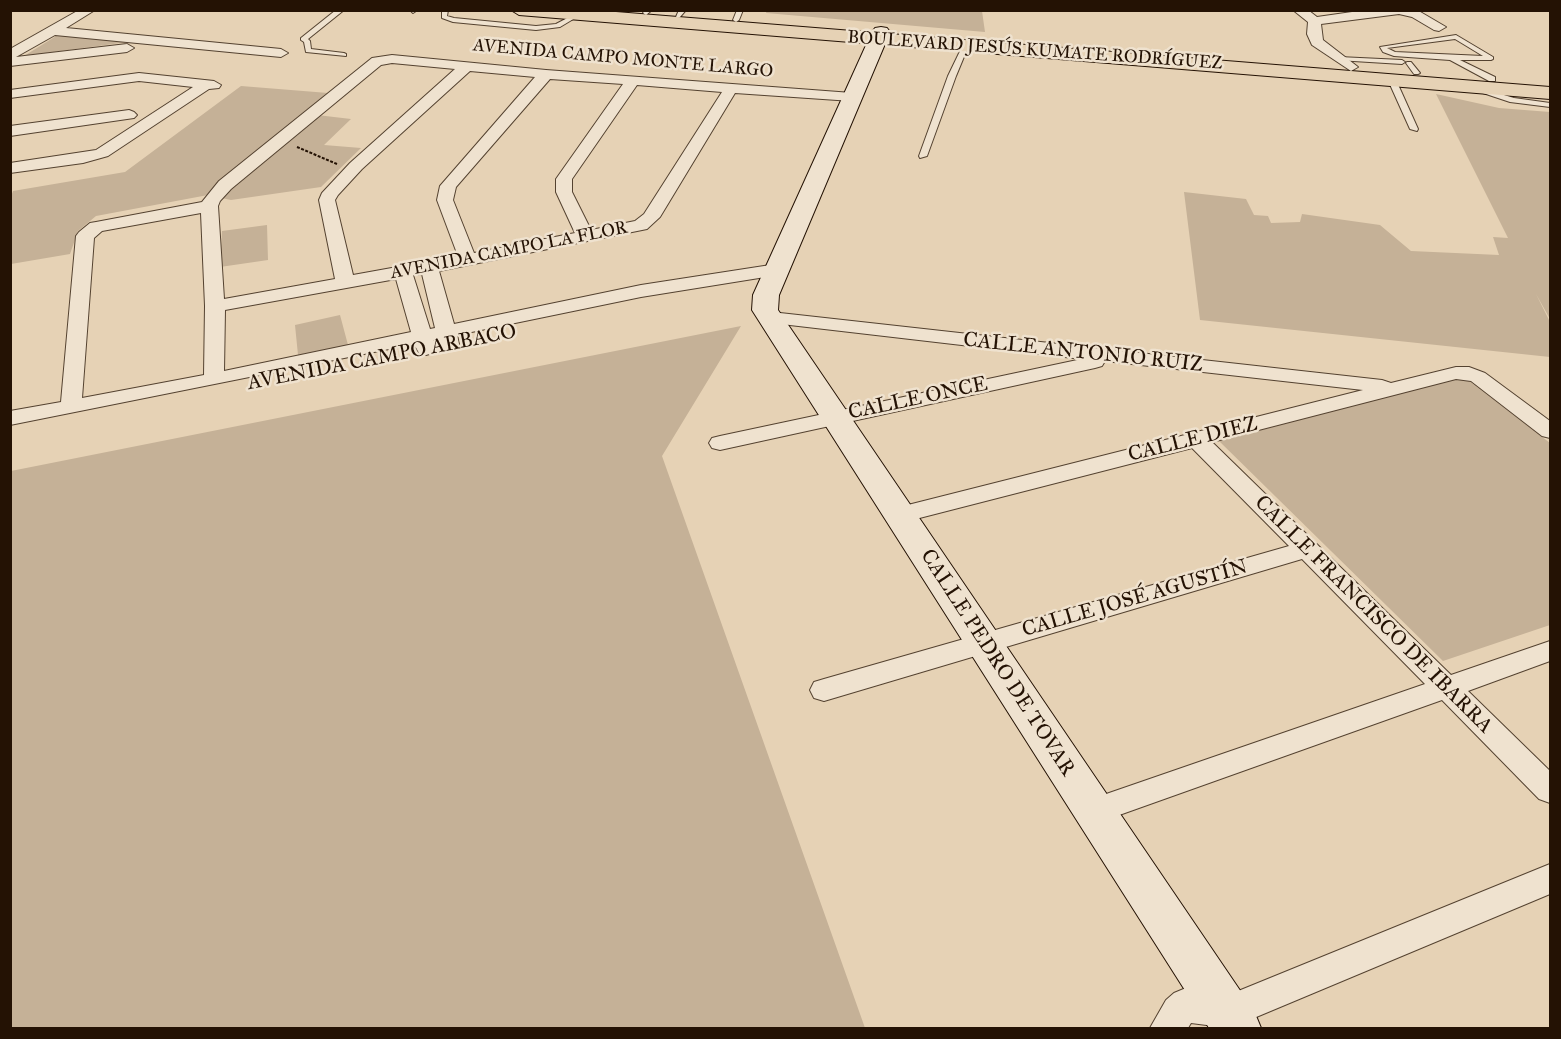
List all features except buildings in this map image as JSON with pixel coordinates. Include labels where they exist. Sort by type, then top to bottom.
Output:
[{"type":"highway","name":"BOULEVARD JESÚS KUMATE RODRÍGUEZ","points":[[519,10],[796,33],[870,35],[1113,51],[1392,80],[1551,93]]},
{"type":"highway","name":"BOULEVARD JESÚS KUMATE RODRÍGUEZ","points":[[614,10],[738,15],[965,47],[1214,61],[1414,64],[1492,79],[1551,84]]},
{"type":"highway","points":[[796,33],[828,43],[844,55]]},
{"type":"highway","points":[[867,64],[898,49],[934,44]]},
{"type":"street","points":[[10,55],[90,10]]},
{"type":"street","points":[[1299,10],[1315,21],[1399,10],[1416,14],[1439,27]]},
{"type":"street","points":[[1315,21],[1314,38],[1345,63]]},
{"type":"street","points":[[53,31],[281,53]]},
{"type":"street","points":[[798,170],[840,102],[867,64],[870,35]]},
{"type":"street","points":[[764,282],[870,35]]},
{"type":"street","points":[[10,62],[169,42]]},
{"type":"street","name":"AVENIDA CAMPO MONTE LARGO","points":[[209,206],[216,193],[225,185],[373,63],[392,59],[633,80],[728,92],[840,102]]},
{"type":"street","points":[[345,282],[327,200],[330,194],[356,166],[466,67]]},
{"type":"street","points":[[468,260],[445,200],[448,186],[546,74]]},
{"type":"street","points":[[10,94],[139,77],[215,85],[102,153],[83,158],[10,168]]},
{"type":"street","points":[[586,237],[564,192],[564,179],[633,80]]},
{"type":"street","name":"AVENIDA CAMPO LA FLOR","points":[[215,306],[629,229],[648,220],[728,92]]},
{"type":"street","points":[[10,131],[129,115]]},
{"type":"street","points":[[71,406],[85,236],[96,227],[209,206],[215,306],[214,379]]},
{"type":"street","points":[[429,267],[448,338]]},
{"type":"street","points":[[404,272],[424,343]]},
{"type":"street","name":"AVENIDA CAMPO ARBACO","points":[[10,432],[448,338],[764,282]]},
{"type":"street","name":"CALLE ANTONIO RUIZ","points":[[764,282],[1118,357],[1396,388]]},
{"type":"street","name":"CALLE PEDRO DE TOVAR","points":[[764,282],[836,417],[1231,1021]]},
{"type":"street","name":"AVENIDA CAMPO ARBACO","points":[[10,418],[214,379],[424,343]]},
{"type":"street","name":"CALLE ONCE","points":[[720,443],[1118,357]]},
{"type":"street","name":"CALLE DIEZ","points":[[900,515],[1456,373],[1469,373],[1551,431]]},
{"type":"street","name":"CALLE FRANCISCO DE IBARRA","points":[[1196,439],[1551,790]]},
{"type":"street","name":"CALLE JOSÉ AGUSTÍN","points":[[824,690],[1307,549]]},
{"type":"street","points":[[1094,811],[1551,651]]},
{"type":"street","points":[[1168,1029],[1178,1012],[1186,1005],[1231,1021],[1551,879]]},
{"type":"lane","points":[[308,41],[303,39],[340,10]]},
{"type":"lane","points":[[308,41],[350,10]]},
{"type":"lane","points":[[445,10],[444,17],[453,20],[536,28],[558,26],[578,15]]},
{"type":"lane","points":[[1414,64],[1451,58],[1491,58],[1455,37],[1383,47],[1383,50],[1414,64],[1469,67]]},
{"type":"lane","points":[[308,41],[308,51],[344,55]]},
{"type":"lane","points":[[923,156],[965,47]]},
{"type":"lane","points":[[1414,64],[1475,47]]},
{"type":"lane","points":[[1451,58],[1492,79]]},
{"type":"lane","points":[[1392,80],[1414,129]]},
{"type":"lane","points":[[1473,87],[1502,98],[1551,105]]},
{"type":"shaded area","points":[[767,10],[982,11],[985,32],[766,13]]},
{"type":"shaded area","points":[[61,33],[135,41],[24,56]]},
{"type":"shaded area","points":[[241,86],[328,93],[208,195],[96,216],[78,231],[70,254],[11,264],[10,199],[13,191],[125,172]]},
{"type":"shaded area","points":[[1436,94],[1499,108],[1550,112],[1550,319],[1536,294],[1550,322],[1550,357],[1200,320],[1184,192],[1246,199],[1254,215],[1268,216],[1271,223],[1300,222],[1302,214],[1380,225],[1411,251],[1499,255],[1493,237],[1508,238]]},
{"type":"shaded area","points":[[317,115],[351,119],[324,145],[361,148],[321,187],[231,200],[221,198],[220,195]]},
{"type":"shaded area","points":[[267,225],[268,260],[220,267],[222,231]]},
{"type":"shaded area","points":[[340,315],[348,345],[298,355],[295,325]]},
{"type":"shaded area","points":[[741,326],[662,456],[865,1028],[11,1028],[11,471]]},
{"type":"shaded area","points":[[1464,377],[1550,443],[1550,625],[1443,661],[1219,441]]}]
